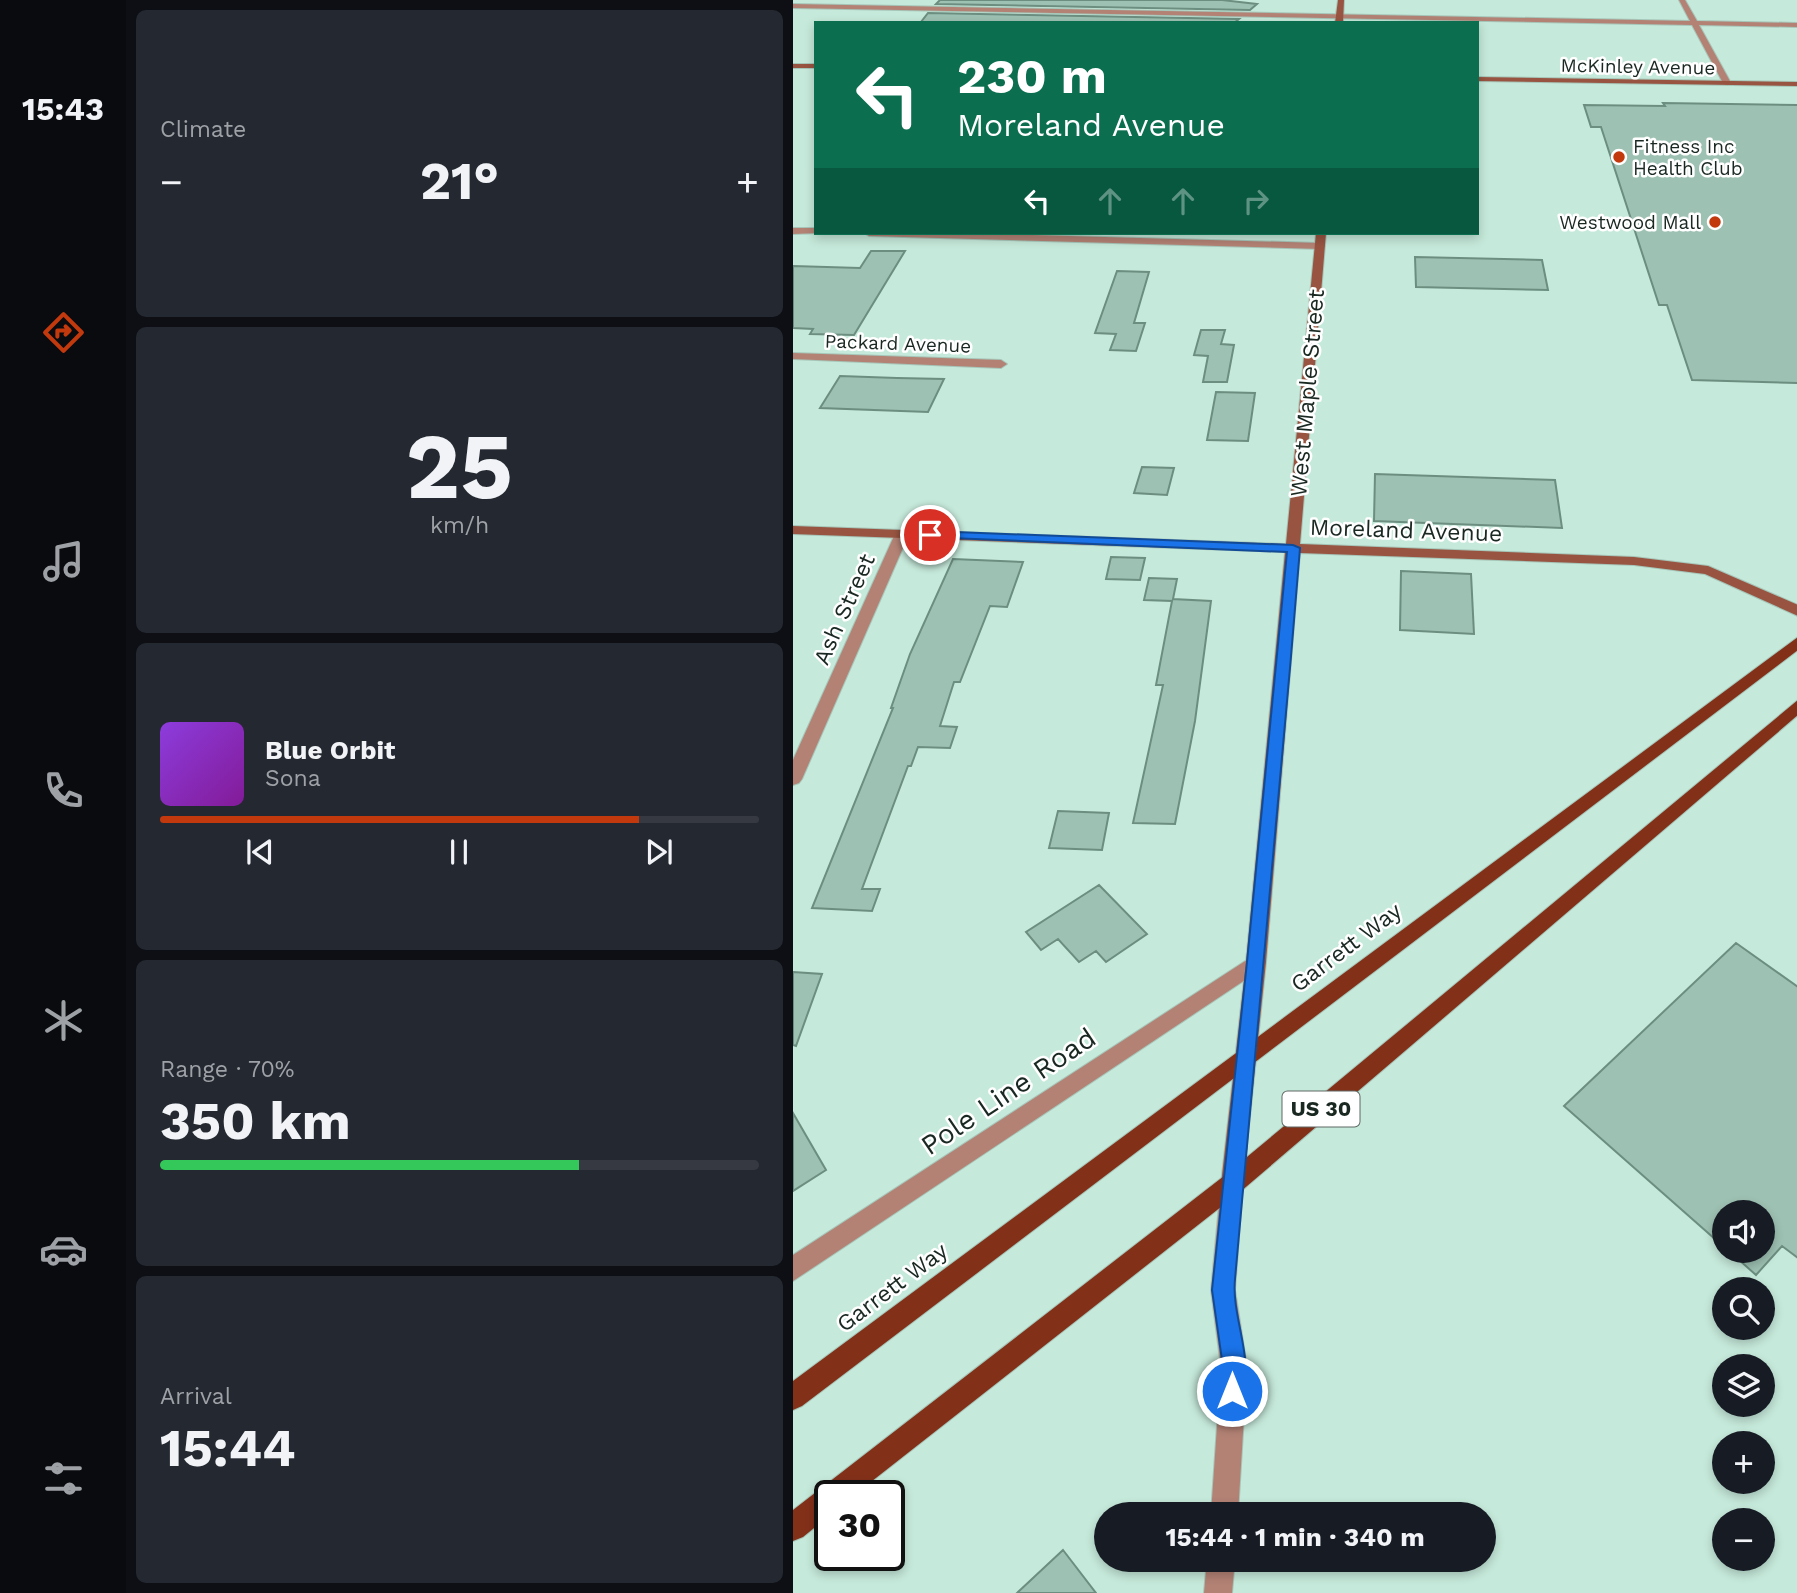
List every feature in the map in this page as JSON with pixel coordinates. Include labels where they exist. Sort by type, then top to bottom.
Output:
[{"type":"main road","name":"Garrett Way","points":[[793,1397],[1797,642]]},
{"type":"main road","name":"US 30","points":[[853,1480],[1232,1184],[1797,705]]},
{"type":"main road","name":"US 30","points":[[793,1527],[814,1510]]},
{"type":"street","points":[[1339,20],[1341,0]]},
{"type":"street","points":[[1682,0],[1727,83]]},
{"type":"street","points":[[793,6],[1458,21]]},
{"type":"street","points":[[1479,21],[1797,24]]},
{"type":"street","points":[[793,66],[814,66]]},
{"type":"street","name":"McKinley Avenue","points":[[1479,79],[1797,85]]},
{"type":"street","points":[[793,231],[814,231]]},
{"type":"street","points":[[1020,235],[1321,239]]},
{"type":"street","name":"West Maple Street","points":[[1225,1502],[1234,1367],[1223,1290],[1256,962],[1321,239]]},
{"type":"street","name":"Packard Avenue","points":[[793,356],[1001,364]]},
{"type":"street","name":"Moreland Avenue","points":[[793,530],[1646,562],[1708,570],[1797,611]]},
{"type":"street","name":"Ash Street","points":[[793,779],[902,534]]},
{"type":"street","name":"Pole Line Road","points":[[793,1269],[1256,962]]},
{"type":"street","points":[[1218,1593],[1220,1572]]},
{"type":"building","points":[[940,0],[1222,0],[1257,4],[1250,10],[936,4]]},
{"type":"building","points":[[928,13],[1239,19],[1236,21],[922,21]]},
{"type":"building","name":"Westwood Mall","points":[[1663,103],[1798,105],[1798,383],[1692,380],[1667,305],[1659,305],[1601,127],[1591,127],[1584,105],[1665,106]]},
{"type":"building","points":[[871,251],[905,251],[854,335],[810,334],[813,329],[793,328],[793,266],[860,268]]},
{"type":"building","points":[[1415,257],[1542,260],[1548,290],[1416,287]]},
{"type":"building","points":[[1117,271],[1149,272],[1134,323],[1145,323],[1136,351],[1110,350],[1116,334],[1095,333]]},
{"type":"building","points":[[1201,330],[1225,330],[1221,344],[1234,345],[1227,382],[1203,382],[1208,356],[1194,355]]},
{"type":"building","points":[[840,376],[944,379],[928,412],[820,408]]},
{"type":"building","points":[[1216,392],[1255,393],[1248,441],[1207,440]]},
{"type":"building","points":[[1142,467],[1174,468],[1167,495],[1134,493]]},
{"type":"building","points":[[1375,474],[1555,480],[1562,528],[1374,521]]},
{"type":"building","points":[[1111,557],[1145,558],[1140,580],[1106,579]]},
{"type":"building","points":[[953,559],[1023,562],[1007,607],[990,606],[960,682],[954,682],[940,726],[957,727],[950,748],[918,747],[911,766],[908,766],[862,889],[880,889],[872,911],[812,908],[893,708],[910,654]]},
{"type":"building","points":[[1401,571],[1471,574],[1474,634],[1400,630]]},
{"type":"building","points":[[1149,578],[1177,579],[1173,599],[1211,601],[1195,721],[1175,824],[1133,823],[1163,685],[1156,685],[1172,601],[1144,600]]},
{"type":"building","points":[[1058,811],[1109,813],[1102,850],[1049,848]]},
{"type":"building","points":[[1099,885],[1147,934],[1106,962],[1096,951],[1079,962],[1058,939],[1041,950],[1026,932]]},
{"type":"building","points":[[1736,943],[1798,987],[1798,1258],[1782,1246],[1775,1254],[1775,1200],[1712,1200],[1712,1236],[1564,1106]]},
{"type":"building","points":[[793,972],[822,974],[796,1046],[793,1045]]},
{"type":"building","points":[[793,1113],[826,1170],[793,1191]]},
{"type":"building","points":[[1742,1263],[1767,1263],[1756,1275]]},
{"type":"building","points":[[1063,1550],[1096,1593],[1017,1593]]},
{"type":"place","name":"Fitness Inc Health Club","points":[[1619,157]]},
{"type":"place","name":"Westwood Mall","points":[[1715,222]]},
{"type":"route","points":[[930,535],[1293,548],[1223,1290],[1234,1367],[1232,1391]]}]
